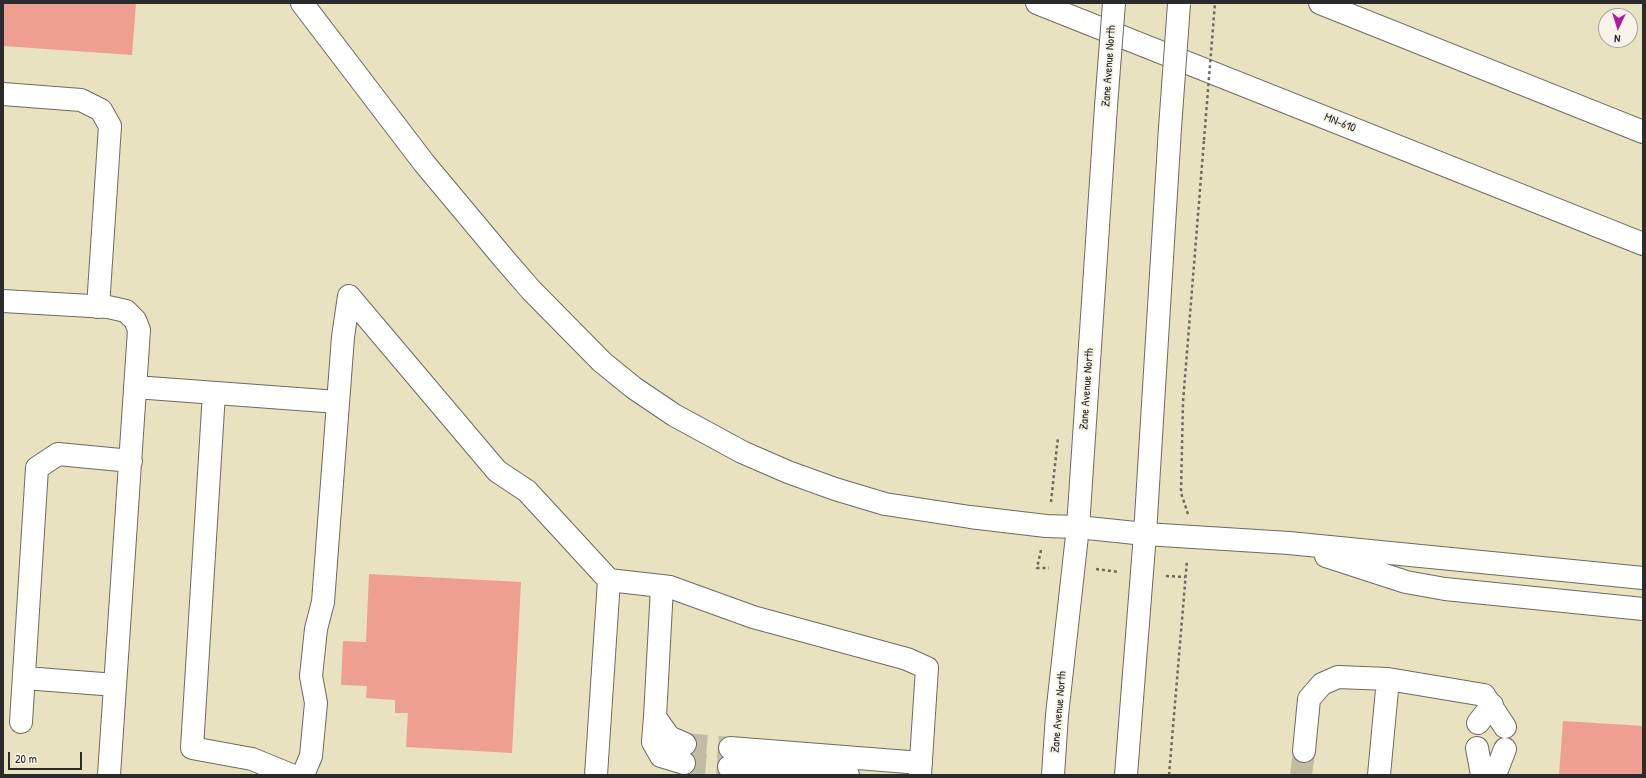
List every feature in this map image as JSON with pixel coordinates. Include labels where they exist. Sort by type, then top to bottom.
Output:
[{"type":"main road","points":[[302,3],[424,163],[531,290],[602,362],[634,388],[674,415],[742,452],[788,472],[835,489],[885,504],[920,511],[1046,526],[1078,527],[1145,534],[1289,543],[1643,578]]},
{"type":"main road","name":"MN-610","points":[[1037,3],[1643,244]]},
{"type":"main road","name":"Zane Avenue North","points":[[1053,775],[1078,527],[1114,3]]},
{"type":"main road","points":[[1126,775],[1145,534],[1179,3]]},
{"type":"main road","points":[[1320,3],[1643,132]]},
{"type":"main road","points":[[3,94],[81,100],[101,110],[110,126],[103,307]]},
{"type":"main road","points":[[303,775],[312,756],[316,704],[311,676],[316,629],[323,602],[343,336],[349,296],[497,471],[527,491],[610,580],[670,588],[753,617],[907,660],[927,668],[920,769],[729,757],[848,775]]},
{"type":"main road","points":[[3,301],[103,307],[126,311],[135,320],[139,330],[109,775]]},
{"type":"main road","points":[[135,387],[338,402]]},
{"type":"main road","points":[[214,393],[192,748],[252,759],[291,775]]},
{"type":"main road","points":[[21,722],[38,468],[58,454],[130,461]]},
{"type":"main road","points":[[1289,543],[1406,582],[1445,589],[1643,608]]},
{"type":"main road","points":[[596,775],[610,580]]},
{"type":"main road","points":[[662,586],[655,717],[669,737],[685,754]]},
{"type":"main road","points":[[1304,751],[1309,699],[1322,684],[1338,677],[1388,679],[1484,695],[1506,727]]},
{"type":"main road","points":[[25,678],[115,685]]},
{"type":"main road","points":[[1379,775],[1388,679]]},
{"type":"main road","points":[[1478,723],[1492,705]]},
{"type":"main road","points":[[1477,748],[1482,775]]},
{"type":"main road","points":[[1495,775],[1505,749]]},
{"type":"path","points":[[1168,775],[1185,577],[1190,536],[1189,518],[1181,493],[1183,402],[1215,3]]},
{"type":"path","points":[[1037,568],[1074,566],[1141,574],[1185,577]]},
{"type":"building","points":[[3,3],[136,3],[132,55],[3,46]]},
{"type":"building","points":[[369,574],[521,582],[512,753],[406,747],[408,713],[395,713],[395,700],[366,698],[367,686],[341,685],[343,641],[366,642]]},
{"type":"building","points":[[1563,721],[1643,726],[1643,775],[1559,775]]},
{"type":"tunnel","points":[[685,744],[730,748]]},
{"type":"tunnel","points":[[1301,775],[1304,751]]},
{"type":"tunnel","points":[[684,763],[729,767]]}]
